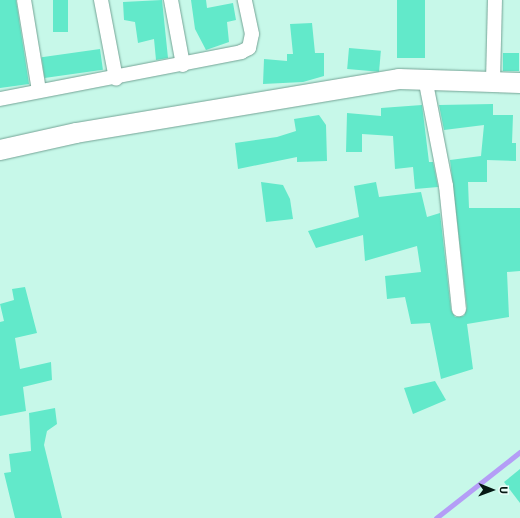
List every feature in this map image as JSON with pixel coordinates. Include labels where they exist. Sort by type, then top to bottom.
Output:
[{"type":"street","points":[[24,0],[39,91]]},
{"type":"street","points":[[101,0],[116,79]]},
{"type":"street","points":[[171,0],[183,65]]},
{"type":"street","points":[[0,99],[39,91],[116,79],[183,65],[249,48],[252,34],[245,0]]},
{"type":"street","points":[[493,81],[496,0]]},
{"type":"street","points":[[425,78],[446,186],[459,309]]},
{"type":"street","points":[[0,150],[83,132],[399,79],[425,78],[520,83]]},
{"type":"building","points":[[0,0],[16,0],[29,84],[0,88]]},
{"type":"building","points":[[53,0],[68,0],[68,32],[53,32]]},
{"type":"building","points":[[162,0],[168,58],[156,60],[154,39],[138,43],[135,22],[124,20],[123,2]]},
{"type":"building","points":[[191,0],[206,0],[207,8],[233,3],[236,20],[227,22],[229,42],[206,50],[195,29]]},
{"type":"building","points":[[397,0],[425,0],[425,58],[397,58]]},
{"type":"building","points":[[312,23],[315,53],[324,53],[324,76],[303,82],[263,84],[264,59],[287,61],[287,54],[293,54],[290,24]]},
{"type":"building","points":[[349,48],[381,51],[379,72],[347,69]]},
{"type":"building","points":[[100,49],[103,70],[44,78],[42,57]]},
{"type":"building","points":[[503,53],[519,53],[519,71],[503,71]]},
{"type":"building","points":[[493,104],[493,115],[513,115],[512,143],[516,143],[516,161],[487,160],[487,182],[468,182],[469,208],[520,208],[520,271],[507,272],[509,317],[467,324],[473,369],[441,379],[430,323],[411,324],[405,297],[387,299],[385,276],[421,272],[417,246],[365,261],[363,235],[316,248],[308,231],[359,217],[354,186],[376,182],[379,197],[421,192],[427,217],[440,213],[451,310],[455,317],[464,316],[467,308],[450,160],[481,156],[484,125],[444,130],[439,105]]},
{"type":"building","points":[[422,105],[429,162],[433,162],[438,187],[415,189],[413,167],[395,169],[393,136],[362,134],[362,152],[346,152],[347,113],[381,116],[381,108]]},
{"type":"building","points":[[319,115],[326,125],[327,161],[297,162],[297,157],[238,169],[235,143],[277,137],[296,131],[294,119]]},
{"type":"building","points":[[261,182],[283,185],[290,199],[293,219],[266,222]]},
{"type":"building","points":[[25,287],[37,333],[15,338],[20,369],[51,362],[52,380],[23,387],[26,411],[0,416],[0,322],[4,321],[0,304],[14,300],[12,289]]},
{"type":"building","points":[[435,381],[446,400],[413,414],[404,388]]},
{"type":"building","points":[[55,408],[57,424],[47,431],[44,445],[62,518],[15,518],[4,473],[11,472],[9,454],[31,451],[29,413]]},
{"type":"building","points":[[520,469],[520,503],[504,482]]},
{"type":"waterway","points":[[436,518],[520,452]]}]
